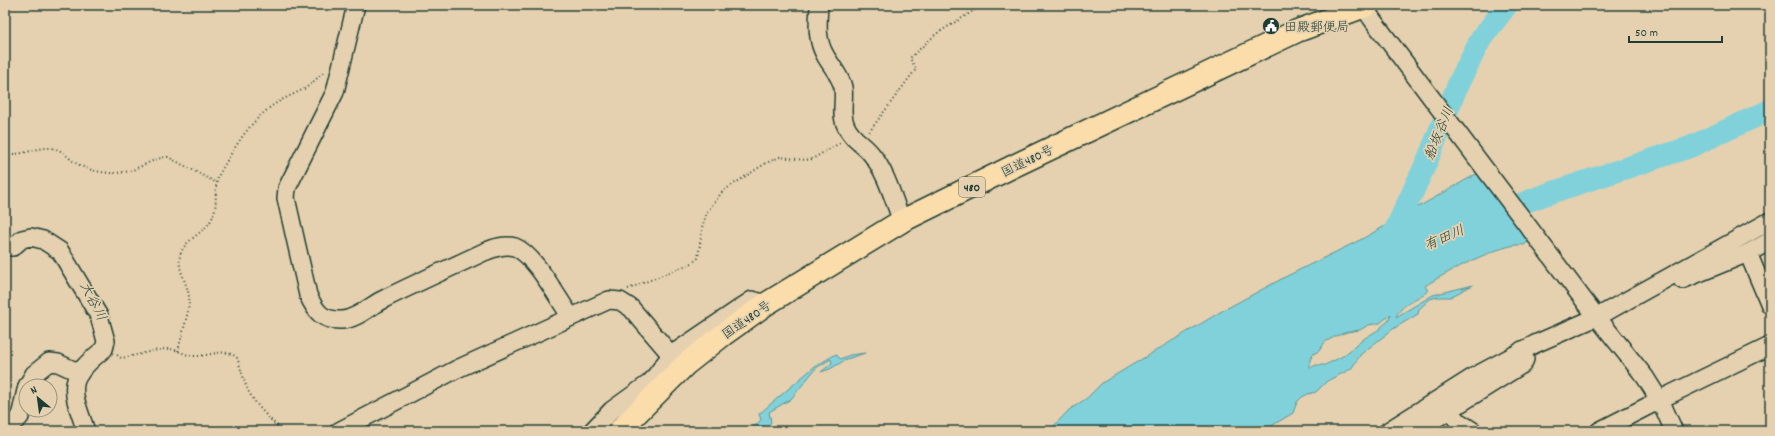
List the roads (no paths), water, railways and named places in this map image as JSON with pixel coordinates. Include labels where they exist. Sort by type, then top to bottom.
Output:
[{"type":"highway","name":"国道480号","points":[[619,431],[653,388],[724,334],[766,304],[902,221],[1297,31],[1368,10]]},
{"type":"street","points":[[356,5],[335,92],[286,188],[286,198],[308,296],[313,306],[321,316],[333,320],[343,320],[354,317],[381,300],[500,246],[514,247],[531,259],[571,317]]},
{"type":"street","points":[[819,5],[819,42],[825,56],[837,72],[842,86],[844,98],[843,117],[845,126],[882,168],[902,221]]},
{"type":"street","points":[[1368,10],[1593,312],[1645,377],[1662,404],[1674,431]]},
{"type":"street","points":[[1388,431],[1475,376],[1522,350],[1593,312],[1656,285],[1770,221]]},
{"type":"street","points":[[5,247],[13,247],[22,239],[31,237],[43,240],[60,251],[67,260],[99,316],[106,341],[104,349],[88,362],[74,385],[74,393],[86,431]]},
{"type":"street","points":[[1656,285],[1663,288],[1748,253],[1770,241]]},
{"type":"street","points":[[1748,253],[1770,305]]},
{"type":"street","points":[[339,431],[457,369],[609,300],[620,301],[631,308],[670,355]]},
{"type":"street","points":[[592,431],[612,410],[653,388],[670,355],[752,300],[766,304]]},
{"type":"street","points":[[1667,396],[1770,346]]},
{"type":"street","points":[[1416,431],[1522,364],[1525,359],[1522,350]]},
{"type":"street","points":[[32,378],[34,374],[49,362],[58,363],[80,373]]},
{"type":"street","points":[[1599,431],[1652,404]]},
{"type":"street","points":[[1449,411],[1459,422],[1473,431]]},
{"type":"street","points":[[5,429],[19,418]]},
{"type":"water","points":[[1485,169],[1536,236],[1524,245],[1515,245],[1503,248],[1473,260],[1425,286],[1428,291],[1401,309],[1396,317],[1433,295],[1473,285],[1450,297],[1437,297],[1430,299],[1419,309],[1418,314],[1393,329],[1361,354],[1351,369],[1327,381],[1316,392],[1302,397],[1297,402],[1293,413],[1263,431],[1049,431],[1069,410],[1087,398],[1102,383],[1222,311],[1287,276],[1362,239]],"holes":[[[1391,314],[1389,320],[1343,356],[1325,365],[1316,365],[1310,368],[1310,360],[1313,354],[1319,351],[1325,342],[1347,332],[1360,330],[1368,325],[1380,323]]]},
{"type":"water","points":[[865,353],[847,359],[830,369],[821,372],[832,363],[831,359],[816,368],[791,399],[769,412],[771,422],[766,431],[749,431],[761,420],[759,414],[814,367],[836,354],[840,359],[850,355]]},
{"type":"waterway","name":"船坂谷川","points":[[1389,243],[1428,159],[1459,82],[1481,39],[1507,5]]},
{"type":"waterway","name":"有田川","points":[[1494,214],[1547,194],[1690,147],[1770,110]]},
{"type":"place","name":"田殿郵便局","points":[[1271,26]]},
{"type":"water label","name":"大谷川","points":[[94,301]]}]
